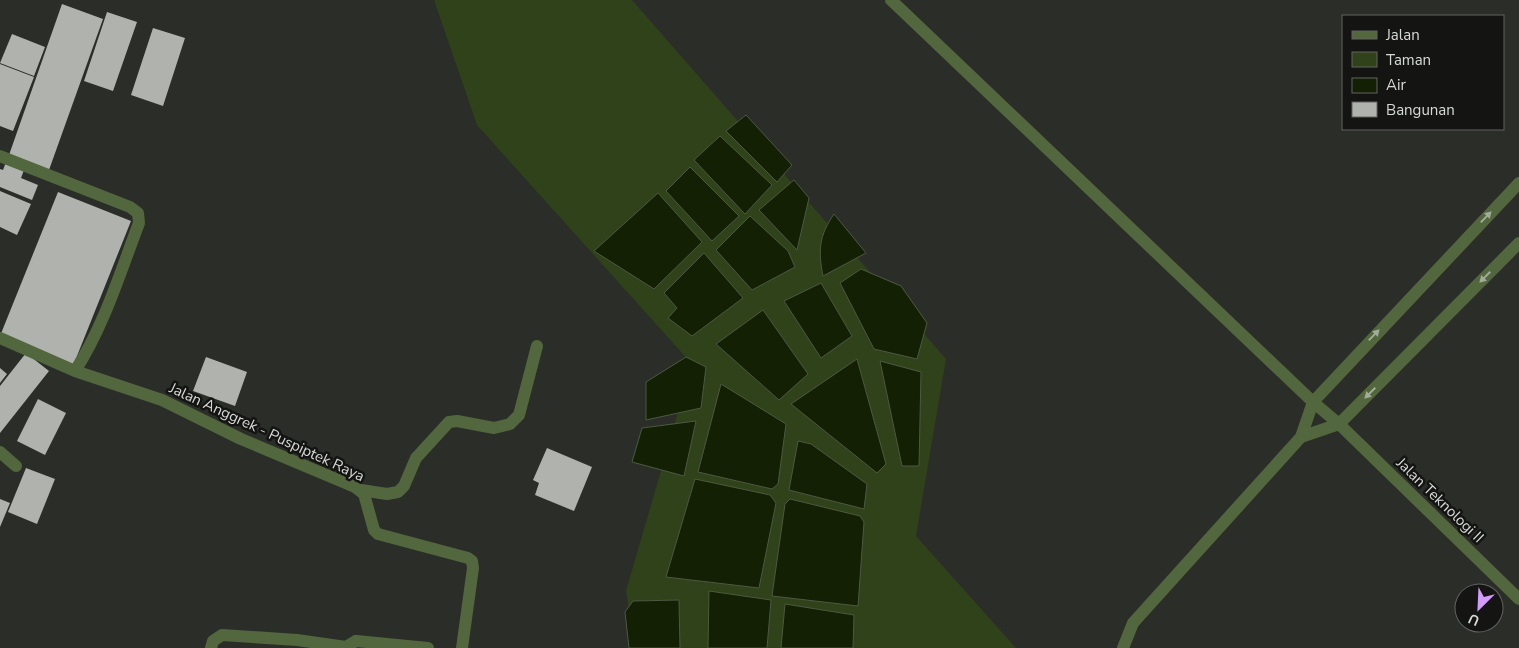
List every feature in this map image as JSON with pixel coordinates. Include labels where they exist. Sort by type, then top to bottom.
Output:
[{"type":"street","name":"Jalan Teknologi II","points":[[892,0],[1313,402],[1339,424],[1519,599]]},
{"type":"street","points":[[0,156],[130,206],[138,213],[139,223],[102,319],[87,352],[75,371]]},
{"type":"street","points":[[1123,648],[1133,623],[1301,437],[1313,402],[1519,183]]},
{"type":"street","points":[[1301,437],[1339,424],[1519,243]]},
{"type":"street","name":"Jalan Anggrek - Puspiptek Raya","points":[[0,338],[75,371],[162,400],[241,439],[361,490],[374,530],[378,534],[460,554],[472,561],[462,648]]},
{"type":"street","points":[[361,490],[387,494],[398,492],[404,486],[416,458],[449,422],[457,420],[494,428],[510,424],[519,415],[537,346]]},
{"type":"street","points":[[0,452],[16,466]]},
{"type":"street","points":[[211,648],[213,641],[222,635],[297,640],[346,647],[356,641],[428,648]]},
{"type":"green space","points":[[434,0],[632,0],[946,359],[916,536],[1016,648],[635,648],[626,591],[692,364],[477,125]]},
{"type":"water","points":[[746,115],[792,165],[777,182],[726,131]]},
{"type":"water","points":[[720,136],[772,185],[745,214],[694,160]]},
{"type":"water","points":[[690,167],[739,216],[712,241],[666,191]]},
{"type":"water","points":[[794,180],[809,198],[797,250],[759,210]]},
{"type":"water","points":[[658,193],[702,242],[654,289],[594,251]]},
{"type":"water","points":[[834,214],[866,253],[823,276],[820,258],[821,244],[825,229]]},
{"type":"water","points":[[750,216],[788,251],[795,267],[752,290],[716,250]]},
{"type":"water","points":[[704,253],[743,298],[692,336],[668,318],[677,308],[664,293]]},
{"type":"water","points":[[861,269],[901,286],[927,323],[917,359],[874,349],[840,283]]},
{"type":"water","points":[[821,283],[852,336],[821,358],[784,301]]},
{"type":"water","points":[[763,310],[808,374],[779,400],[716,344]]},
{"type":"water","points":[[686,357],[706,367],[701,408],[646,420],[646,382]]},
{"type":"water","points":[[857,359],[886,464],[877,473],[791,404]]},
{"type":"water","points":[[880,361],[921,372],[919,466],[902,466]]},
{"type":"water","points":[[721,384],[786,424],[778,484],[772,489],[698,472]]},
{"type":"water","points":[[696,421],[684,476],[632,462],[642,428]]},
{"type":"water","points":[[798,441],[811,444],[867,484],[864,509],[789,490]]},
{"type":"water","points":[[695,479],[770,495],[776,503],[759,588],[666,577]]},
{"type":"water","points":[[790,499],[860,516],[864,522],[858,606],[772,596],[785,504]]},
{"type":"water","points":[[709,591],[771,600],[767,648],[708,648]]},
{"type":"water","points":[[679,600],[680,648],[629,648],[625,612],[633,601]]},
{"type":"water","points":[[785,604],[854,615],[853,648],[781,648]]},
{"type":"building","points":[[62,4],[103,19],[49,170],[9,155]]},
{"type":"building","points":[[107,12],[137,22],[113,91],[84,81]]},
{"type":"building","points":[[153,28],[185,38],[163,106],[131,95]]},
{"type":"building","points":[[12,34],[45,47],[34,76],[0,63]]},
{"type":"building","points":[[0,64],[34,77],[13,131],[0,126]]},
{"type":"building","points":[[6,162],[24,170],[21,178],[38,185],[32,200],[0,187],[0,169],[3,170]]},
{"type":"building","points":[[0,191],[31,204],[17,235],[0,227]]},
{"type":"building","points":[[58,192],[131,221],[73,366],[0,336]]},
{"type":"building","points":[[26,353],[49,371],[0,433],[0,386]]},
{"type":"building","points":[[206,357],[247,372],[235,406],[193,391]]},
{"type":"building","points":[[0,368],[7,374],[0,383]]},
{"type":"building","points":[[38,399],[66,413],[45,455],[17,441]]},
{"type":"building","points":[[547,448],[592,467],[574,511],[535,495],[539,483],[533,480]]},
{"type":"building","points":[[26,468],[55,479],[37,524],[8,512]]},
{"type":"building","points":[[0,499],[10,503],[0,527]]}]
